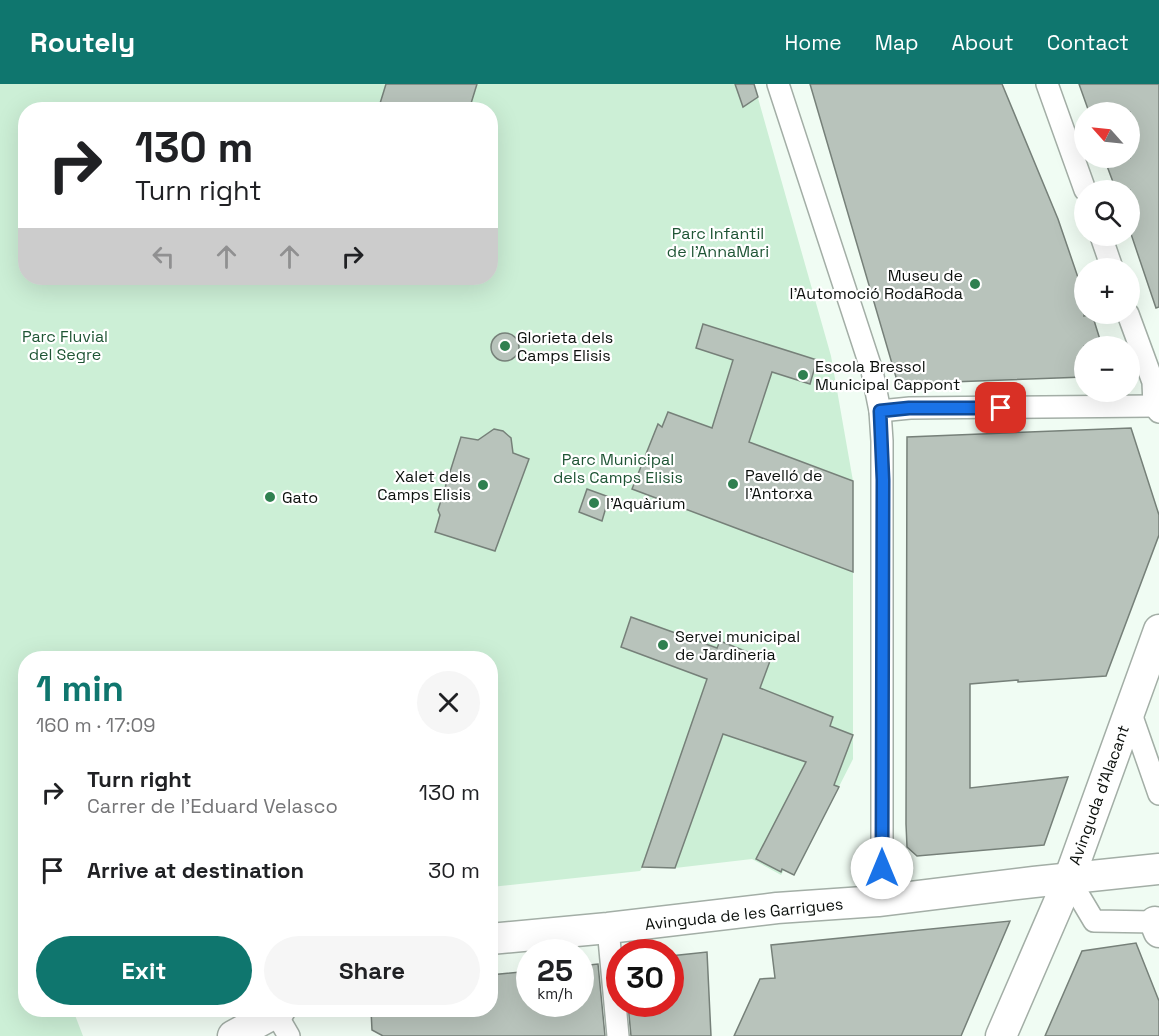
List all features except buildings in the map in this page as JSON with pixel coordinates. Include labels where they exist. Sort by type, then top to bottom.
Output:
[{"type":"main road","name":"Avinguda d'Alacant","points":[[1001,1036],[1069,879],[1159,630]]},
{"type":"main road","name":"Avinguda de les Garrigues","points":[[498,938],[777,908],[878,901],[1159,869]]},
{"type":"main road","points":[[233,1036],[282,1019]]},
{"type":"street","points":[[778,84],[872,371],[880,411],[883,480],[882,872],[878,901]]},
{"type":"street","points":[[1047,84],[1081,180]]},
{"type":"street","points":[[880,411],[1156,397],[1131,324]]},
{"type":"street","name":"Avinguda d'Alacant","points":[[1130,711],[1159,794]]},
{"type":"street","points":[[1069,879],[1094,921],[1158,924]]},
{"type":"street","points":[[608,928],[618,1036]]},
{"type":"green space","name":"Parc Municipal dels Camps Elisis","points":[[0,84],[754,84],[831,356],[853,481],[853,759],[794,875],[784,870],[781,875],[752,859],[675,868],[643,867],[640,871],[498,886],[498,651],[18,651],[18,1017],[76,1017],[83,1036],[0,1036]]},
{"type":"place","name":"Museu de l'Automoció RodaRoda","points":[[975,284]]},
{"type":"place","name":"Glorieta dels Camps Elisis","points":[[505,346]]},
{"type":"place","name":"Escola Bressol Municipal Cappont","points":[[803,375]]},
{"type":"place","name":"Pavelló de l'Antorxa","points":[[733,484]]},
{"type":"place","name":"Xalet dels Camps Elisis","points":[[483,485]]},
{"type":"place","name":"Gato","points":[[270,497]]},
{"type":"place","name":"l'Aquàrium","points":[[594,503]]},
{"type":"place","name":"Servei municipal de Jardineria","points":[[663,645]]},
{"type":"route","points":[[882,868],[883,480],[880,411],[909,408],[1001,408]]},
{"type":"park label","name":"Parc Infantil de l'AnnaMari","points":[[718,242]]},
{"type":"park label","name":"Parc Fluvial del Segre","points":[[65,345]]}]
